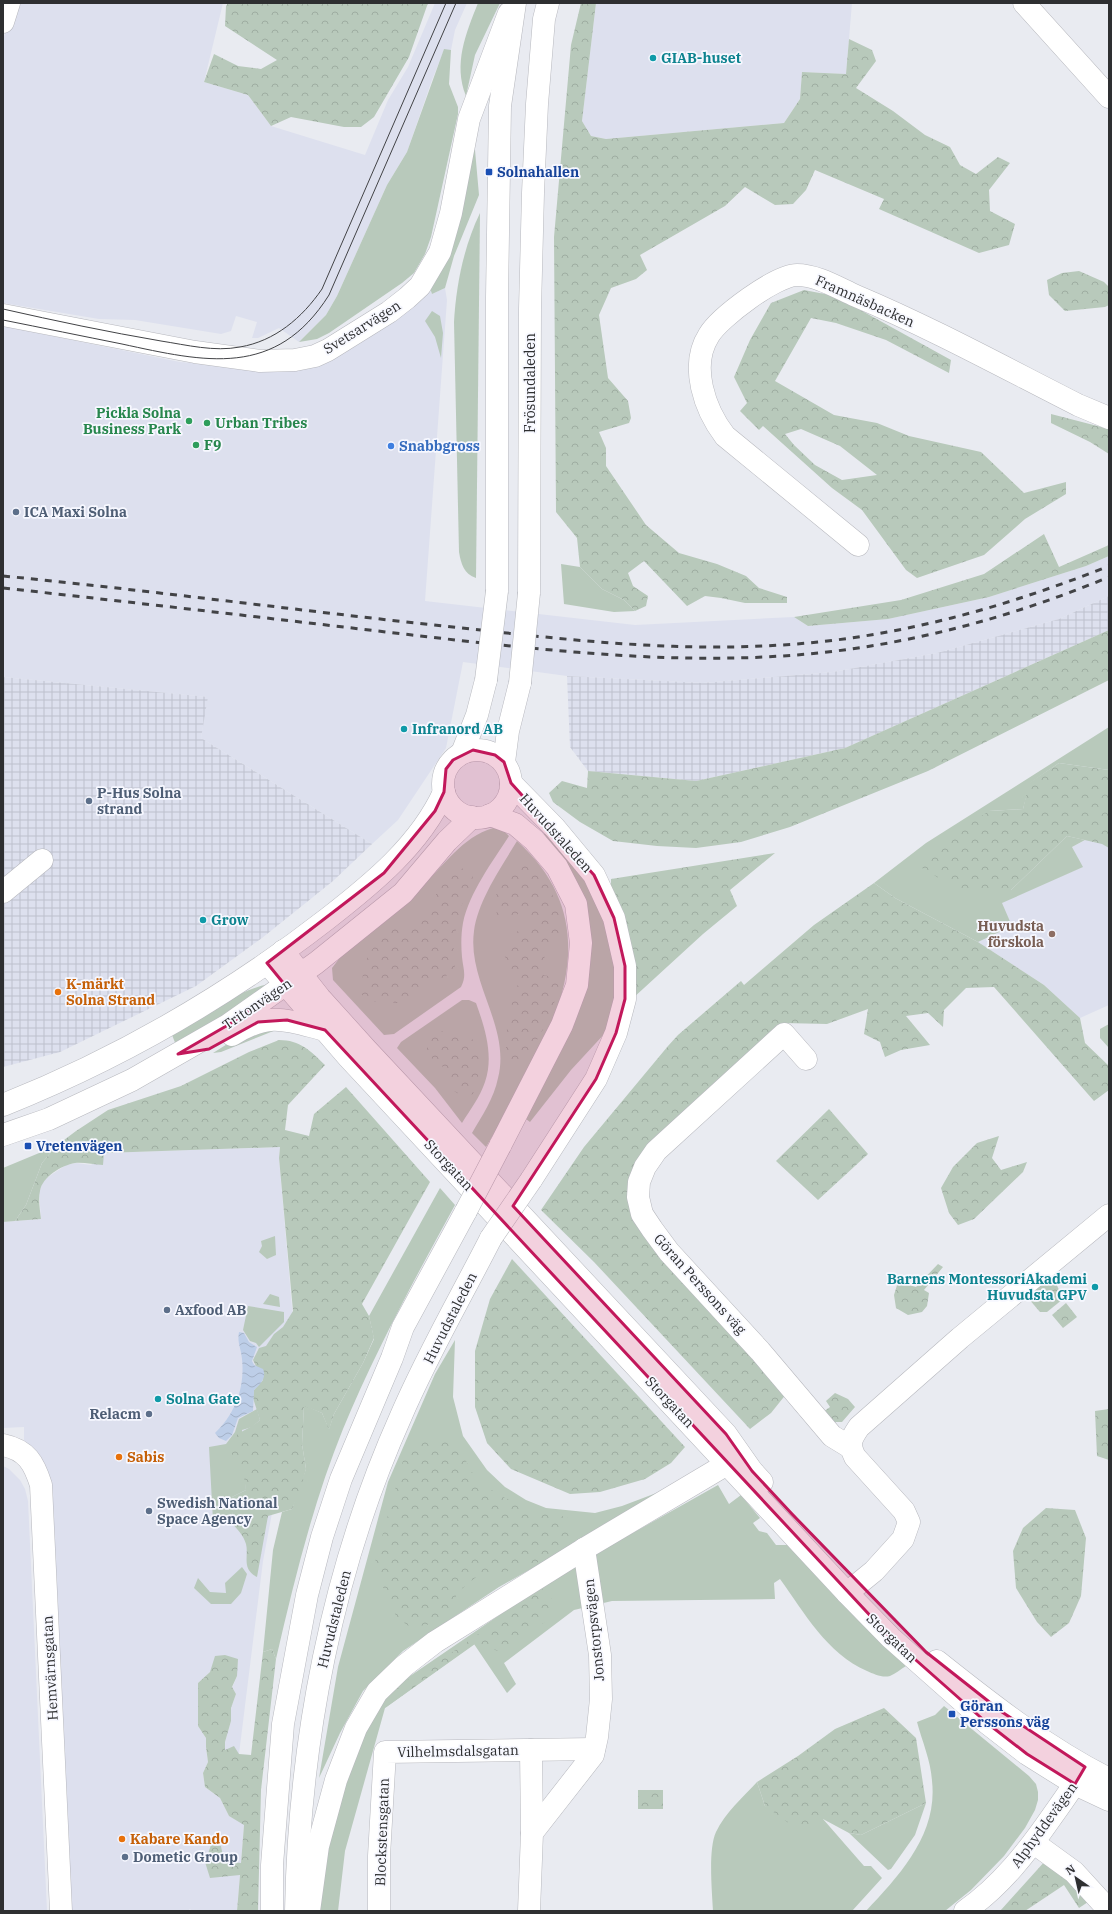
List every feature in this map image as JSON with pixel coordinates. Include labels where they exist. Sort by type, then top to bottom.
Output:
[{"type":"street","points":[[3,22],[9,3]]},
{"type":"street","points":[[462,753],[477,715],[486,680],[497,591],[497,297],[500,106],[514,3]]},
{"type":"street","name":"Svetsarvägen","points":[[3,315],[195,352],[260,361],[315,356],[328,350],[389,312],[407,298],[420,286],[440,252],[451,213],[469,119],[514,3]]},
{"type":"street","name":"Frösundaleden","points":[[504,762],[508,730],[520,683],[529,593],[530,317],[533,193],[538,88],[544,19],[548,3]]},
{"type":"street","points":[[1024,3],[1109,97]]},
{"type":"street","name":"Framnäsbacken","points":[[858,545],[725,436],[714,422],[704,391],[700,372],[701,357],[703,346],[709,335],[719,322],[733,310],[786,277],[811,277],[899,314],[1078,405],[1109,418]]},
{"type":"street","points":[[474,750],[485,750],[504,762],[509,772],[511,783],[510,794],[505,803],[481,816],[463,814],[448,802],[444,792],[443,780],[446,769],[453,760],[462,753],[474,750]]},
{"type":"street","name":"Huvudstaleden","points":[[296,1911],[297,1867],[309,1734],[329,1631],[372,1488],[401,1415],[491,1238],[531,1180],[596,1080],[616,1033],[625,999],[625,966],[614,918],[594,875],[555,828],[511,783]]},
{"type":"street","name":"Tritonvägen","points":[[3,1105],[35,1092],[117,1054],[210,1000],[275,957],[384,873],[422,830],[435,812],[444,792]]},
{"type":"street","name":"Tritonvägen","points":[[3,1135],[49,1119],[132,1080],[228,1025],[293,980],[403,893],[447,841],[481,816]]},
{"type":"street","name":"Huvudstaleden","points":[[272,1911],[272,1865],[283,1724],[307,1595],[322,1537],[341,1479],[392,1358],[403,1327],[466,1211],[562,1025],[577,985],[580,943],[576,904],[557,867],[534,840],[515,824],[481,816]]},
{"type":"street","points":[[3,892],[42,860]]},
{"type":"street","name":"Storgatan","points":[[275,957],[293,980],[324,1030],[727,1464],[852,1589],[926,1652],[1080,1775],[1109,1800]]},
{"type":"street","name":"Storgatan","points":[[293,980],[320,998],[726,1434],[752,1471],[852,1589]]},
{"type":"street","points":[[178,1054],[209,1049],[240,1030],[258,1022],[287,1020],[324,1030]]},
{"type":"street","name":"Göran Perssons väg","points":[[806,1059],[784,1034],[656,1151],[645,1167],[639,1182],[638,1197],[642,1214],[669,1252],[760,1350],[832,1436],[850,1447],[855,1456],[904,1511],[909,1522],[903,1539],[874,1571],[852,1589]]},
{"type":"street","points":[[850,1447],[853,1436],[859,1427],[886,1402],[960,1338],[1109,1215]]},
{"type":"street","name":"Hemvärnsgatan","points":[[3,1445],[15,1447],[28,1458],[35,1468],[41,1485],[61,1911]]},
{"type":"street","points":[[309,1911],[318,1846],[336,1780],[356,1728],[377,1692],[404,1666],[435,1642],[584,1549],[727,1464]]},
{"type":"street","name":"Jonstorpsvägen","points":[[532,1833],[593,1755],[597,1737],[601,1699],[600,1656],[584,1549]]},
{"type":"street","name":"Vilhelmsdalsgatan","points":[[385,1752],[594,1749]]},
{"type":"street","points":[[529,1911],[532,1833],[531,1750]]},
{"type":"street","name":"Blockstensgatan","points":[[379,1911],[379,1856],[385,1752]]},
{"type":"street","name":"Storgatan","points":[[1080,1775],[1109,1779]]},
{"type":"street","name":"Alphyddevägen","points":[[965,1911],[975,1904],[1016,1866],[1034,1843],[1080,1775]]},
{"type":"street","points":[[1034,1843],[1074,1872],[1105,1908]]},
{"type":"highlighted area","points":[[473,750],[495,755],[504,762],[511,783],[594,875],[614,918],[625,966],[625,999],[616,1033],[596,1079],[513,1206],[726,1434],[752,1471],[926,1652],[1002,1712],[1085,1767],[1075,1784],[1027,1754],[987,1723],[891,1638],[325,1030],[287,1020],[258,1022],[209,1049],[178,1054],[228,1025],[285,985],[267,963],[384,873],[435,811],[444,792],[446,769],[453,760]]},
{"type":"shaded area","points":[[14,3],[223,3],[204,82],[248,95],[271,126],[365,155],[388,100],[408,67],[435,3],[467,3],[455,30],[451,50],[444,50],[407,152],[387,185],[337,296],[326,315],[299,342],[279,328],[258,338],[252,338],[257,322],[236,316],[231,331],[221,334],[135,320],[99,319],[3,303],[3,40]]},
{"type":"shaded area","points":[[596,3],[852,3],[846,74],[802,72],[800,99],[784,123],[606,139],[591,136],[582,121]]},
{"type":"shaded area","points":[[428,282],[432,294],[445,288],[447,300],[425,601],[635,625],[794,617],[808,626],[888,619],[989,597],[1086,566],[1109,556],[1109,596],[1059,619],[937,653],[833,672],[703,683],[567,676],[463,662],[446,748],[398,820],[372,844],[201,738],[207,697],[3,677],[3,326],[180,362],[266,369],[318,364]]},
{"type":"shaded area","points":[[1109,596],[1109,630],[845,748],[696,781],[588,771],[570,747],[567,676],[703,683],[833,672],[937,653],[1059,619]]},
{"type":"shaded area","points":[[3,677],[208,697],[201,738],[372,844],[333,881],[262,938],[196,986],[60,1052],[3,1067]]},
{"type":"shaded area","name":"Huvudsta förskola","points":[[1109,828],[1109,1005],[1080,1018],[1044,985],[978,942],[1012,926],[1001,903],[1082,867],[1072,847]]},
{"type":"shaded area","points":[[280,1147],[279,1158],[301,1411],[276,1492],[263,1561],[239,1754],[225,1750],[225,1742],[231,1721],[231,1708],[236,1694],[232,1688],[237,1676],[210,1672],[198,1683],[198,1726],[206,1738],[208,1762],[203,1773],[205,1787],[220,1798],[229,1816],[244,1824],[241,1863],[224,1861],[221,1846],[205,1862],[240,1875],[237,1911],[192,1911],[190,1909],[188,1911],[69,1911],[58,1652],[24,1443],[24,1427],[3,1428],[3,1222],[41,1219],[39,1191],[42,1183],[66,1165],[76,1163],[91,1165],[104,1153]]},
{"type":"shaded area","points":[[3,1466],[9,1469],[20,1480],[25,1489],[28,1501],[47,1911],[3,1911]]},
{"type":"green space","points":[[228,3],[428,3],[409,57],[374,117],[361,127],[344,127],[291,117],[271,126],[248,95],[204,82],[214,54],[238,66],[261,69],[277,60],[225,26],[226,6]]},
{"type":"green space","points":[[478,3],[500,3],[475,55],[466,96],[462,84],[461,60],[469,26]]},
{"type":"green space","points":[[581,3],[596,3],[582,121],[591,136],[606,139],[784,123],[800,99],[802,72],[846,74],[849,39],[872,50],[876,61],[856,88],[893,111],[925,135],[950,147],[960,165],[976,174],[998,157],[1010,163],[989,190],[990,211],[1015,224],[1009,245],[979,253],[879,209],[884,199],[815,170],[806,190],[793,204],[775,205],[745,187],[725,206],[640,255],[647,270],[636,279],[611,288],[599,315],[608,378],[628,401],[631,418],[629,423],[599,432],[606,448],[606,466],[646,525],[679,553],[717,564],[746,576],[759,588],[787,597],[787,603],[745,603],[705,596],[687,606],[644,561],[628,573],[633,586],[648,596],[646,606],[635,611],[624,600],[602,589],[580,567],[577,538],[556,512],[554,237],[571,45]]},
{"type":"green space","points":[[444,49],[451,50],[449,84],[458,107],[458,114],[431,237],[425,254],[414,273],[402,283],[329,333],[317,339],[299,342],[326,315],[337,296],[387,185],[407,152]]},
{"type":"green space","points":[[467,150],[475,150],[479,195],[454,256],[445,288],[432,294],[428,282]]},
{"type":"green space","points":[[480,213],[476,578],[469,574],[464,568],[459,552],[454,322],[459,280],[465,252]]},
{"type":"green space","points":[[1079,271],[1104,282],[1109,287],[1109,305],[1105,307],[1065,311],[1049,295],[1047,280],[1062,273]]},
{"type":"green space","points":[[804,290],[835,296],[951,360],[949,373],[886,340],[836,323],[811,318],[775,381],[834,415],[877,423],[909,436],[981,452],[1024,493],[1066,482],[1066,494],[1025,519],[984,555],[917,578],[906,570],[862,510],[832,488],[763,426],[759,430],[740,411],[747,403],[734,377],[750,340],[771,303]],"holes":[[[801,429],[840,446],[877,475],[842,480],[815,465],[785,434]]]},
{"type":"green space","points":[[432,311],[440,316],[443,333],[441,358],[435,337],[425,321]]},
{"type":"green space","points":[[1051,414],[1109,429],[1109,454],[1090,442],[1051,423]]},
{"type":"green space","points":[[1044,534],[1059,567],[1109,545],[1109,556],[1086,566],[989,597],[888,619],[808,626],[794,617],[901,600],[984,574]]},
{"type":"green space","points":[[561,564],[580,567],[602,589],[624,600],[635,611],[614,612],[564,604]]},
{"type":"green space","points":[[1109,630],[1109,680],[928,771],[790,827],[741,842],[696,848],[657,846],[613,841],[580,822],[553,802],[549,793],[562,781],[587,788],[588,771],[696,781],[845,748]]},
{"type":"green space","points":[[1109,727],[1109,770],[1059,763],[1030,783],[1023,809],[989,811],[1011,890],[1067,836],[1085,840],[1072,847],[1083,867],[1002,903],[1012,926],[978,942],[895,898],[874,883],[926,843]]},
{"type":"green space","points":[[1059,763],[1109,770],[1109,848],[1102,844],[1067,836],[1011,890],[962,892],[922,868],[936,845],[989,811],[1023,809],[1029,783]]},
{"type":"green space","points":[[493,828],[504,831],[509,836],[482,878],[470,900],[466,912],[462,936],[464,976],[461,987],[394,1034],[384,1035],[333,980],[332,968],[342,955],[411,896],[463,845],[482,832]]},
{"type":"green space","points":[[547,832],[596,892],[615,967],[615,993],[607,1031],[571,1070],[530,1122],[526,1119],[569,1035],[589,961],[543,835]]},
{"type":"green space","points":[[517,841],[548,877],[564,915],[568,954],[562,994],[548,1033],[529,1072],[486,1147],[472,1133],[494,1093],[498,1078],[500,1059],[499,1041],[477,968],[474,950],[474,931],[476,919],[485,895]]},
{"type":"green space","points":[[775,853],[730,890],[737,906],[703,934],[632,999],[611,886],[611,879]]},
{"type":"green space","points":[[528,858],[542,875],[552,894],[560,916],[563,938],[545,952],[543,975],[554,977],[559,985],[553,1006],[540,1036],[520,1062],[512,1061],[506,1051],[506,1033],[511,1014],[512,995],[519,983],[504,955],[515,933],[535,920],[521,912],[512,918],[498,920],[496,899],[497,891],[504,875],[518,863]]},
{"type":"green space","points":[[465,868],[473,876],[471,889],[461,906],[457,924],[453,945],[456,961],[454,971],[419,992],[395,1004],[388,997],[375,1002],[362,995],[363,966],[371,951],[387,930],[419,922],[435,904],[437,885],[449,872]]},
{"type":"green space","points":[[874,883],[895,898],[978,942],[1044,985],[1080,1018],[1085,1043],[1109,1066],[1109,1090],[1094,1101],[994,987],[966,988],[944,1010],[943,1027],[928,1013],[906,1016],[930,1045],[901,1050],[885,1057],[880,1042],[864,1034],[868,1009],[827,1024],[783,1023],[654,1147],[633,1186],[787,1393],[771,1413],[750,1429],[594,1262],[541,1210],[584,1147],[678,1035],[741,981],[744,985],[814,925]]},
{"type":"green space","points":[[269,984],[176,1045],[172,1035],[231,998],[256,987]]},
{"type":"green space","points":[[462,1000],[469,1000],[476,1003],[485,1032],[489,1062],[488,1072],[483,1088],[462,1123],[435,1088],[397,1048],[401,1042]]},
{"type":"green space","points":[[1109,1024],[1109,1048],[1100,1038],[1100,1029]]},
{"type":"green space","points":[[281,1028],[221,1052],[213,1053],[240,1036]]},
{"type":"green space","points":[[440,1031],[468,1035],[480,1047],[479,1074],[473,1094],[462,1099],[459,1094],[452,1090],[441,1063],[425,1055],[429,1041]]},
{"type":"green space","points":[[279,1040],[286,1040],[305,1047],[325,1065],[288,1105],[285,1130],[309,1136],[314,1114],[346,1087],[430,1182],[362,1304],[369,1316],[374,1338],[363,1363],[334,1414],[329,1430],[322,1413],[304,1406],[302,1444],[306,1469],[300,1491],[292,1509],[268,1516],[257,1577],[252,1574],[247,1566],[247,1549],[245,1540],[230,1521],[234,1508],[232,1497],[246,1490],[243,1471],[232,1465],[232,1438],[260,1420],[253,1398],[254,1390],[263,1380],[253,1360],[259,1348],[266,1346],[274,1334],[283,1327],[293,1311],[279,1158],[280,1147],[104,1153],[103,1165],[75,1163],[64,1166],[53,1172],[44,1181],[39,1194],[41,1219],[15,1221],[26,1205],[42,1163],[56,1146],[76,1131],[108,1110],[181,1086],[249,1052]]},
{"type":"green space","points":[[829,1109],[868,1154],[818,1200],[776,1161]]},
{"type":"green space","points":[[999,1136],[992,1158],[1001,1170],[1027,1162],[1023,1172],[974,1219],[958,1225],[949,1213],[941,1188],[953,1167],[977,1143]]},
{"type":"green space","points":[[56,1146],[42,1163],[26,1205],[15,1221],[3,1222],[3,1168]]},
{"type":"green space","points":[[440,1188],[455,1205],[410,1288],[368,1372],[343,1429],[313,1514],[297,1571],[276,1659],[272,1649],[263,1652],[273,1550],[282,1512],[292,1509],[306,1469],[302,1444],[304,1405],[322,1413],[329,1429],[334,1414],[363,1363],[374,1339],[369,1316]]},
{"type":"green space","points":[[275,1236],[276,1255],[267,1259],[259,1252],[262,1246],[261,1241]]},
{"type":"green space","points":[[512,1259],[685,1447],[671,1463],[645,1479],[600,1492],[570,1494],[511,1469],[487,1443],[475,1407],[475,1351],[490,1299]]},
{"type":"green space","points":[[938,1264],[943,1267],[924,1290],[929,1293],[927,1306],[922,1312],[908,1315],[896,1308],[894,1295],[898,1282],[916,1287]]},
{"type":"green space","points":[[1055,1281],[1063,1299],[1047,1312],[1040,1312],[1028,1298],[1026,1293],[1037,1284]]},
{"type":"green space","points":[[270,1294],[279,1297],[280,1307],[263,1304]]},
{"type":"green space","points":[[1066,1303],[1077,1317],[1063,1328],[1052,1315]]},
{"type":"green space","points":[[248,1306],[284,1312],[284,1322],[259,1347],[256,1343],[250,1341],[243,1330]]},
{"type":"green space","points":[[455,1340],[453,1397],[463,1436],[487,1470],[505,1487],[526,1500],[546,1508],[595,1513],[622,1506],[659,1492],[591,1535],[499,1587],[403,1651],[363,1691],[340,1733],[319,1778],[338,1667],[388,1482],[435,1374]]},
{"type":"green space","points":[[835,1393],[848,1399],[855,1407],[842,1422],[833,1422],[820,1414],[830,1407],[826,1401]]},
{"type":"green space","points":[[257,1409],[260,1420],[252,1427],[242,1430],[246,1490],[232,1497],[234,1509],[229,1524],[213,1521],[209,1447],[226,1444],[235,1432],[239,1419]]},
{"type":"green space","points":[[1109,1409],[1109,1460],[1097,1456],[1095,1411]]},
{"type":"green space","points":[[426,1438],[445,1439],[466,1461],[477,1481],[503,1497],[537,1512],[567,1517],[571,1536],[551,1558],[514,1570],[475,1578],[458,1592],[450,1610],[427,1625],[410,1627],[397,1618],[385,1593],[375,1562],[404,1457],[417,1441]]},
{"type":"green space","points":[[718,1485],[729,1504],[741,1495],[760,1518],[753,1523],[759,1531],[767,1533],[776,1545],[788,1545],[906,1666],[890,1676],[884,1676],[872,1673],[853,1664],[828,1643],[780,1579],[774,1583],[775,1599],[612,1601],[574,1610],[504,1663],[516,1684],[507,1693],[474,1644],[385,1708],[345,1851],[338,1911],[317,1911],[335,1814],[366,1727],[394,1687],[558,1575]]},
{"type":"green space","points":[[1046,1508],[1075,1510],[1086,1538],[1081,1596],[1069,1623],[1051,1637],[1037,1622],[1016,1588],[1013,1551],[1023,1528]]},
{"type":"green space","points":[[242,1567],[247,1574],[241,1593],[231,1604],[211,1604],[194,1588],[198,1578],[210,1592],[226,1593],[225,1583]]},
{"type":"green space","points":[[543,1589],[553,1592],[550,1604],[551,1617],[505,1653],[475,1644],[385,1708],[394,1687],[428,1669]]},
{"type":"green space","points":[[272,1649],[276,1659],[261,1790],[258,1911],[237,1911],[240,1875],[210,1878],[205,1862],[211,1845],[221,1846],[224,1861],[241,1863],[244,1825],[229,1816],[220,1798],[205,1787],[203,1773],[208,1762],[206,1738],[198,1726],[198,1683],[210,1672],[215,1656],[225,1655],[238,1659],[237,1676],[232,1687],[236,1694],[231,1708],[231,1721],[225,1742],[225,1750],[234,1746],[239,1754],[251,1755],[263,1652]]},
{"type":"green space","points":[[944,1706],[949,1710],[947,1712],[954,1719],[956,1716],[1029,1776],[1036,1784],[1038,1800],[1035,1810],[1025,1828],[1004,1856],[971,1890],[945,1911],[866,1911],[892,1883],[914,1852],[923,1836],[929,1819],[932,1800],[932,1781],[928,1759],[917,1722],[935,1715]]},
{"type":"green space","points":[[884,1708],[916,1738],[926,1803],[861,1835],[849,1833],[823,1819],[814,1827],[790,1824],[765,1806],[757,1782],[798,1756],[835,1729]]},
{"type":"green space","points":[[757,1782],[765,1806],[823,1819],[864,1866],[871,1866],[882,1878],[852,1911],[713,1911],[711,1859],[716,1832],[729,1812]]},
{"type":"green space","points":[[638,1790],[663,1790],[663,1809],[638,1809]]},
{"type":"green space","points":[[926,1803],[915,1835],[891,1869],[888,1870],[849,1833],[861,1835]]},
{"type":"green space","points":[[1046,1860],[1061,1870],[1088,1902],[1079,1908],[1064,1885],[1025,1911],[1000,1911]]},
{"type":"water","points":[[239,1332],[244,1333],[249,1342],[257,1347],[252,1361],[254,1365],[263,1369],[264,1375],[262,1381],[254,1390],[253,1411],[238,1418],[232,1435],[226,1441],[219,1438],[215,1433],[228,1418],[240,1390],[243,1370],[242,1355],[238,1339]]},
{"type":"tram line","points":[[3,309],[121,334],[191,346],[220,349],[253,344],[276,334],[287,327],[306,309],[322,289],[446,3]]},
{"type":"tram line","points":[[3,320],[153,351],[210,359],[237,358],[262,352],[286,341],[308,322],[329,295],[456,3]]},
{"type":"railway","points":[[3,576],[542,637],[622,644],[742,647],[782,645],[867,636],[949,619],[1029,595],[1109,566]]},
{"type":"railway","points":[[3,588],[550,650],[643,657],[736,658],[824,652],[866,647],[908,639],[990,619],[1109,577]]},
{"type":"place","name":"GIAB-huset","points":[[653,58]]},
{"type":"place","name":"Solnahallen","points":[[489,172]]},
{"type":"place","name":"Pickla Solna Business Park","points":[[189,421]]},
{"type":"place","name":"Urban Tribes","points":[[207,423]]},
{"type":"place","name":"F9","points":[[196,445]]},
{"type":"place","name":"Snabbgross","points":[[391,446]]},
{"type":"place","name":"ICA Maxi Solna","points":[[16,512]]},
{"type":"place","name":"Infranord AB","points":[[404,729]]},
{"type":"place","name":"P-Hus Solna strand","points":[[89,801]]},
{"type":"place","name":"Grow","points":[[203,920]]},
{"type":"place","name":"Huvudsta förskola","points":[[1052,934]]},
{"type":"place","name":"K-märkt Solna Strand","points":[[58,992]]},
{"type":"place","name":"Vretenvägen","points":[[28,1146]]},
{"type":"place","name":"Barnens MontessoriAkademi Huvudsta GPV","points":[[1095,1287]]},
{"type":"place","name":"Axfood AB","points":[[167,1310]]},
{"type":"place","name":"Solna Gate","points":[[158,1399]]},
{"type":"place","name":"Relacm","points":[[149,1414]]},
{"type":"place","name":"Sabis","points":[[119,1457]]},
{"type":"place","name":"Swedish National Space Agency","points":[[149,1511]]},
{"type":"place","name":"Göran Perssons väg","points":[[952,1714]]},
{"type":"place","name":"Kabare Kando","points":[[122,1839]]},
{"type":"place","name":"Dometic Group","points":[[125,1857]]}]
